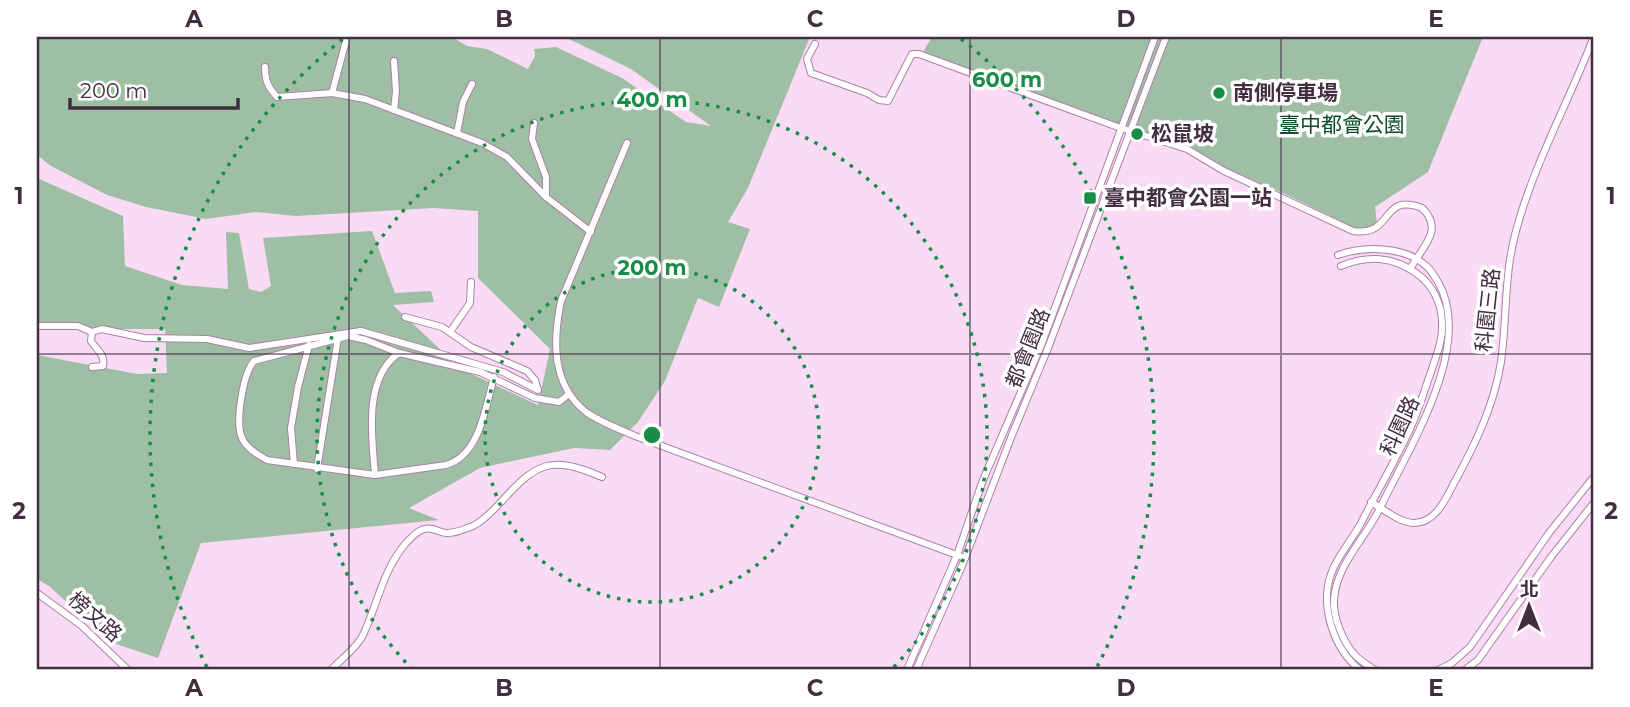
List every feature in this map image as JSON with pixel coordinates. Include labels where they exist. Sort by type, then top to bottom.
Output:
[{"type":"street","name":"都會園路","points":[[907,670],[957,555],[983,480],[1047,330],[1155,37]]},
{"type":"street","name":"都會園路","points":[[916,670],[965,558],[1048,348],[1122,129],[1152,74],[1166,37]]},
{"type":"street","name":"科園三路","points":[[1371,502],[1402,520],[1415,523],[1433,517],[1475,444],[1501,364],[1509,272],[1516,231],[1538,170],[1593,39]]},
{"type":"street","points":[[332,93],[346,41]]},
{"type":"street","points":[[815,44],[807,59],[811,73],[879,100],[888,101],[912,54],[919,54],[1122,129],[1187,149],[1224,171],[1353,231],[1367,233],[1380,226],[1394,207],[1401,204],[1422,208],[1432,222],[1432,230],[1430,239],[1410,269]]},
{"type":"street","points":[[394,61],[397,91],[394,110]]},
{"type":"street","points":[[265,68],[269,89],[277,97],[332,93],[365,99],[482,142],[507,157],[546,197],[591,232]]},
{"type":"street","points":[[1143,71],[1152,74]]},
{"type":"street","points":[[457,133],[463,102],[471,84]]},
{"type":"street","points":[[534,123],[532,139],[546,177],[546,197]]},
{"type":"street","points":[[627,143],[561,301],[556,326],[556,360],[569,394],[587,413],[635,436],[965,558]]},
{"type":"street","points":[[1338,256],[1372,250],[1395,251],[1416,259]]},
{"type":"street","name":"科園路","points":[[1341,265],[1372,258],[1386,258],[1410,269],[1426,280],[1439,304],[1442,323],[1441,347],[1410,429],[1382,487],[1332,572],[1328,616],[1343,652],[1360,670]]},
{"type":"street","name":"科園路","points":[[1375,670],[1353,653],[1345,642],[1336,617],[1334,600],[1336,586],[1344,568],[1381,507],[1434,395],[1449,335],[1447,302],[1443,290],[1429,268],[1416,259]]},
{"type":"street","points":[[450,332],[470,303],[471,282]]},
{"type":"street","points":[[37,326],[78,326],[92,332],[102,329],[144,338],[206,339],[249,348],[361,331],[503,372],[538,390],[535,380],[527,371],[471,347],[442,327],[405,317]]},
{"type":"street","points":[[92,332],[92,341],[104,359],[103,366],[92,367]]},
{"type":"street","points":[[495,377],[475,439],[465,455],[446,465],[375,475],[317,468],[267,460],[242,439],[240,409],[245,377],[254,361],[348,336],[400,353],[495,377],[535,398],[559,402],[569,394]]},
{"type":"street","points":[[317,468],[338,338]]},
{"type":"street","points":[[294,464],[291,428],[309,345]]},
{"type":"street","points":[[375,475],[372,411],[387,362],[400,353]]},
{"type":"street","points":[[331,670],[362,638],[376,597],[391,566],[400,551],[421,529],[456,533],[475,524],[487,517],[525,477],[539,468],[560,463],[583,468],[603,477]]},
{"type":"street","points":[[1437,670],[1452,663],[1470,647],[1549,533],[1593,478]]},
{"type":"street","points":[[1465,670],[1478,660],[1551,556],[1593,504]]},
{"type":"street","name":"榜文路","points":[[37,593],[82,626],[128,670]]},
{"type":"green space","points":[[37,37],[452,37],[467,46],[487,49],[528,69],[535,56],[534,49],[556,47],[622,78],[686,122],[711,126],[631,69],[565,37],[810,37],[748,188],[728,222],[750,229],[719,307],[698,298],[665,381],[638,422],[610,450],[574,448],[480,468],[409,508],[439,520],[201,543],[158,658],[110,642],[49,586],[37,579],[37,355],[137,374],[167,373],[165,329],[105,329],[37,323],[37,178],[123,216],[125,266],[182,285],[228,289],[226,232],[239,233],[249,289],[261,292],[271,286],[263,238],[372,231],[395,293],[431,291],[434,302],[393,305],[461,369],[538,405],[550,349],[478,278],[478,211],[434,208],[296,216],[256,212],[206,219],[146,207],[107,195],[51,166],[37,155]]},
{"type":"green space","name":"臺中都會公園","points":[[932,37],[1483,37],[1428,172],[1375,207],[1377,223],[1365,229],[1355,228],[1224,168],[1187,147],[1119,125],[923,52]]},
{"type":"place","name":"南側停車場","points":[[1219,93]]},
{"type":"place","name":"松鼠坡","points":[[1137,134]]},
{"type":"place","name":"臺中都會公園一站","points":[[1090,198]]}]
